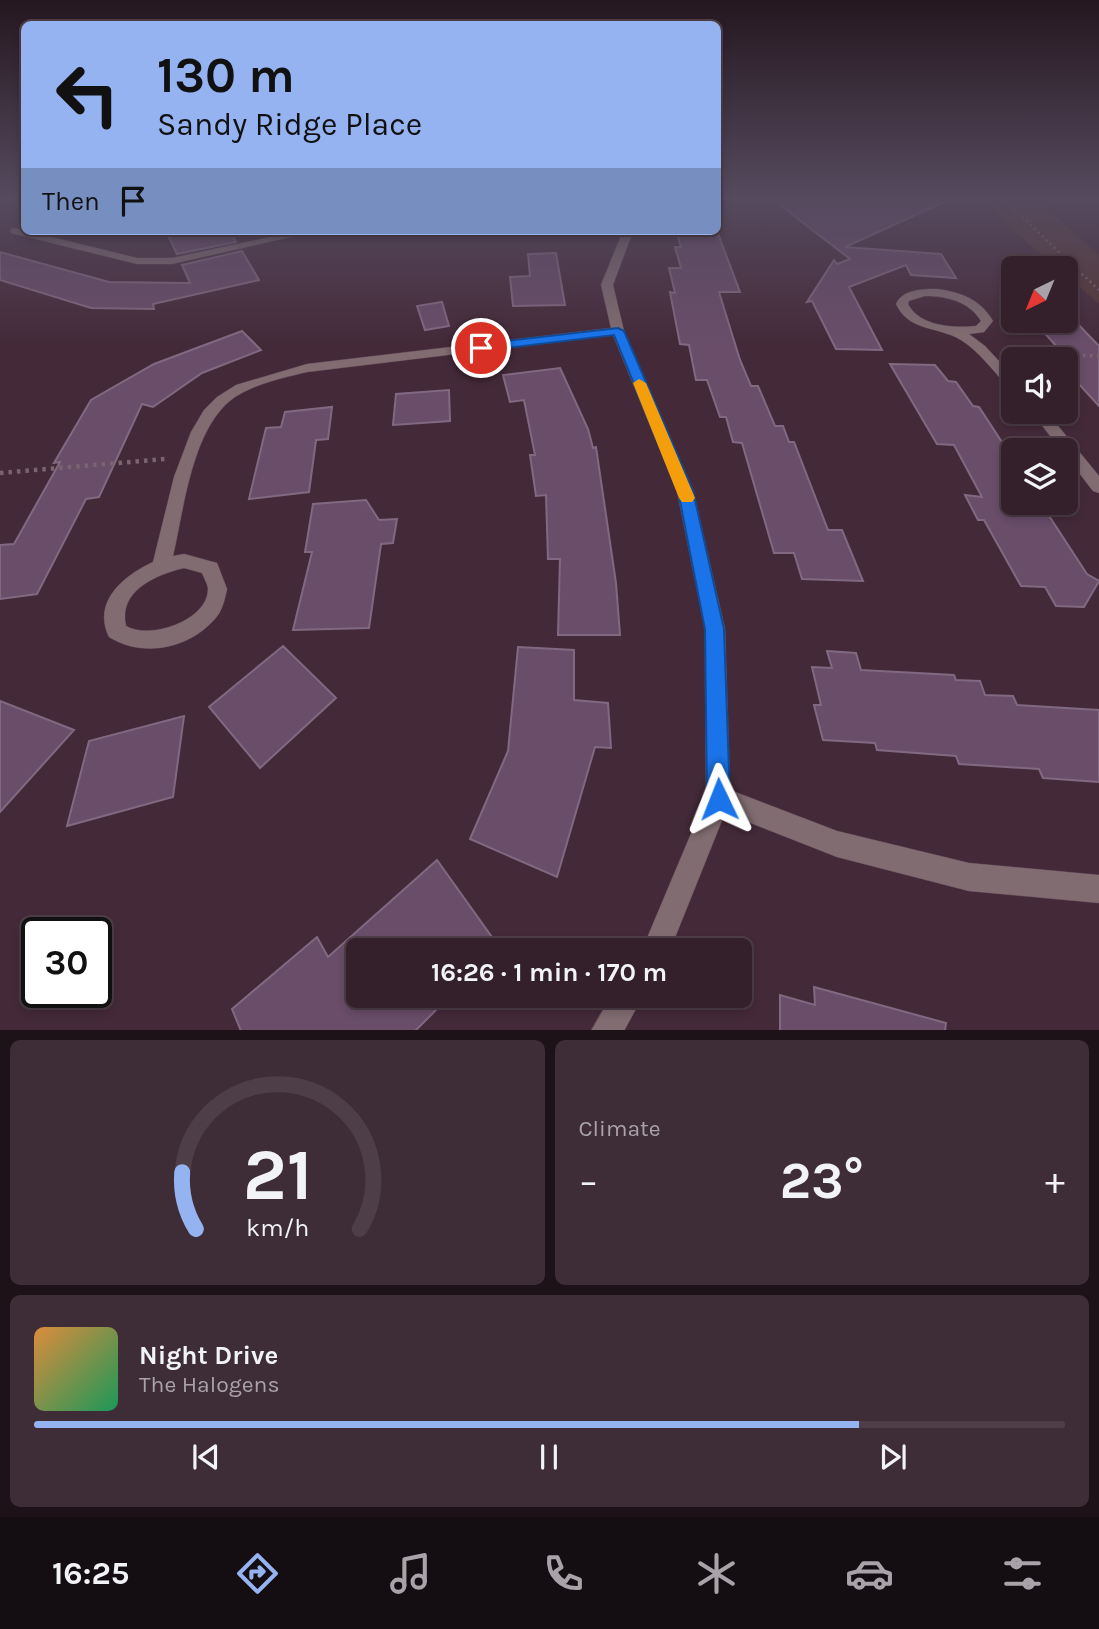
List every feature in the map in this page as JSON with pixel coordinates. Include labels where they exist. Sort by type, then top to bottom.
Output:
[{"type":"street","points":[[82,246],[137,261],[173,261],[242,246]]},
{"type":"street","points":[[622,246],[607,285],[618,331],[685,491],[715,629],[719,799],[661,938]]},
{"type":"street","points":[[956,332],[980,329],[987,321],[984,314],[970,303],[946,295],[919,293],[904,299],[902,304],[909,316],[925,325],[956,332],[984,352],[1001,371]]},
{"type":"street","points":[[161,566],[184,561],[210,568],[217,577],[218,590],[211,607],[190,628],[162,640],[143,642],[127,639],[116,630],[112,618],[114,605],[123,592],[144,574],[161,566],[190,457],[205,418],[222,400],[262,379],[307,368],[618,331]]},
{"type":"street","points":[[1049,424],[1099,486]]},
{"type":"street","points":[[719,799],[837,844],[969,877],[1099,889]]},
{"type":"street","points":[[607,1030],[620,1008]]},
{"type":"path","points":[[1053,246],[1099,290]]},
{"type":"path","points":[[984,352],[1099,356]]},
{"type":"path","points":[[0,473],[190,457]]},
{"type":"shaded area","points":[[1032,246],[1089,246],[1099,255],[1099,304],[1078,286],[1078,256],[1043,256]]},
{"type":"building","points":[[173,246],[216,246],[177,254]]},
{"type":"building","points":[[723,246],[740,292],[719,292],[740,360],[751,386],[758,386],[775,426],[783,426],[789,442],[794,442],[828,530],[842,530],[863,581],[802,579],[794,553],[774,553],[742,443],[733,442],[726,417],[720,417],[707,380],[696,380],[689,345],[680,344],[670,292],[675,293],[669,268],[681,268],[675,247]]},
{"type":"building","points":[[833,246],[941,254],[956,278],[911,275],[906,265],[849,287],[882,350],[836,349],[812,301],[807,302],[834,260],[837,264],[850,259]]},
{"type":"building","points":[[242,251],[259,280],[153,304],[154,309],[91,308],[0,280],[0,252],[109,282],[190,283],[182,265]]},
{"type":"building","points":[[556,253],[565,305],[513,306],[510,277],[530,276],[528,254]]},
{"type":"building","points":[[442,302],[449,326],[425,330],[417,306]]},
{"type":"building","points":[[1078,324],[1099,346],[1099,406],[1078,383],[1078,347],[1057,347],[1045,333],[1078,333]]},
{"type":"building","points":[[242,331],[261,350],[202,373],[153,407],[142,404],[99,497],[86,499],[37,594],[0,599],[0,545],[14,544],[60,462],[54,463],[91,400],[154,364]]},
{"type":"building","points":[[890,364],[935,365],[948,381],[956,382],[973,406],[979,407],[1001,441],[1001,515],[1048,515],[1087,574],[1099,581],[1084,607],[1056,606],[1045,587],[1021,586],[984,520],[978,520],[965,495],[982,497],[954,445],[937,444]]},
{"type":"building","points":[[560,368],[588,429],[593,448],[596,447],[616,583],[620,635],[558,635],[560,559],[548,559],[546,495],[536,496],[530,455],[535,455],[524,400],[510,402],[503,375]]},
{"type":"building","points":[[449,390],[450,421],[393,425],[396,394]]},
{"type":"building","points":[[332,407],[328,439],[316,440],[309,492],[249,499],[266,428],[281,427],[285,412]]},
{"type":"building","points":[[366,500],[379,520],[397,519],[393,543],[381,544],[369,628],[293,630],[312,552],[305,552],[313,504]]},
{"type":"building","points":[[283,646],[336,698],[260,768],[209,707]]},
{"type":"building","points":[[518,647],[574,650],[574,700],[608,703],[611,748],[595,747],[557,877],[470,839],[508,751]]},
{"type":"building","points":[[827,651],[856,653],[861,670],[954,675],[956,680],[980,681],[985,695],[1013,696],[1017,705],[1099,710],[1099,782],[1043,778],[1039,769],[959,764],[956,756],[877,750],[875,743],[823,740],[814,705],[821,705],[812,667],[832,668]]},
{"type":"building","points":[[0,701],[74,730],[0,812]]},
{"type":"building","points":[[184,716],[173,797],[67,826],[89,741]]},
{"type":"building","points":[[437,860],[493,938],[349,938]]},
{"type":"building","points":[[317,937],[328,957],[346,941],[346,1008],[438,1008],[416,1030],[241,1030],[232,1009]]},
{"type":"building","points":[[814,987],[946,1023],[945,1030],[780,1030],[780,995],[815,1005]]},
{"type":"slow traffic","points":[[639,383],[687,498]]},
{"type":"route","points":[[481,348],[618,331],[685,491],[715,629],[719,799]]}]
